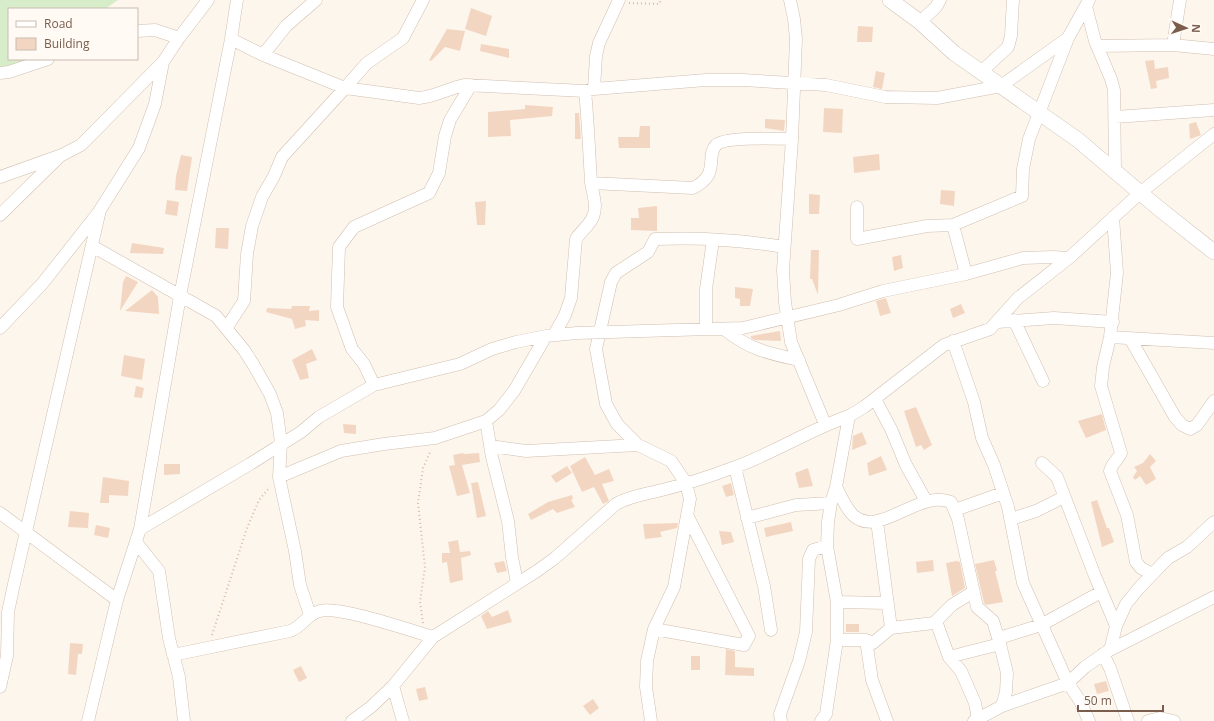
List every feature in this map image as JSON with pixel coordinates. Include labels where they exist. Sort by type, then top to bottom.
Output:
[{"type":"street","points":[[0,177],[62,155],[81,146],[163,62],[208,0]]},
{"type":"street","points":[[88,721],[117,600],[140,529],[180,296],[231,39],[237,0]]},
{"type":"street","points":[[263,55],[286,26],[316,0]]},
{"type":"street","points":[[227,327],[244,301],[247,254],[252,226],[262,197],[274,176],[282,157],[368,64],[403,38],[423,0]]},
{"type":"street","points":[[790,0],[796,39],[792,139],[783,270],[786,317],[791,342],[825,424]]},
{"type":"street","points":[[890,0],[920,22],[954,53],[1078,140],[1115,170],[1140,193],[1214,252]]},
{"type":"street","points":[[920,22],[936,7],[940,0]]},
{"type":"street","points":[[981,72],[1008,47],[1011,36],[1013,0]]},
{"type":"street","points":[[1173,45],[1180,0]]},
{"type":"street","points":[[279,477],[340,451],[435,438],[486,421],[499,410],[514,391],[565,315],[571,298],[576,239],[593,216],[595,204],[591,183],[590,90],[599,42],[619,2]]},
{"type":"street","points":[[857,207],[857,239],[928,226],[953,225],[1022,196],[1025,154],[1038,112],[1068,38],[1088,3]]},
{"type":"street","points":[[1088,3],[1097,46],[1114,90],[1115,170]]},
{"type":"street","points":[[138,31],[155,30],[179,38]]},
{"type":"street","points":[[231,39],[263,55],[345,88],[419,98],[456,87],[471,85],[590,90],[706,80],[743,80],[826,85],[885,97],[930,98],[1001,86],[1068,38]]},
{"type":"street","points":[[1097,46],[1173,45],[1214,49]]},
{"type":"street","points":[[0,73],[9,72],[45,60]]},
{"type":"street","points":[[0,328],[42,284],[100,210],[139,148],[155,104],[163,62]]},
{"type":"street","points":[[374,385],[364,364],[352,349],[337,306],[339,247],[354,227],[429,193],[438,173],[445,136],[450,120],[471,85]]},
{"type":"street","points":[[1115,117],[1214,110]]},
{"type":"street","points":[[352,721],[371,707],[393,686],[427,635],[518,583],[555,558],[616,504],[624,500],[686,483],[759,458],[825,424],[849,416],[944,345],[953,340],[985,332],[998,322],[1018,298],[1069,258],[1140,193],[1214,134]]},
{"type":"street","points":[[591,183],[693,188],[708,176],[714,148],[719,143],[732,139],[792,139]]},
{"type":"street","points":[[0,215],[62,155]]},
{"type":"street","points":[[0,687],[7,656],[3,632],[100,210]]},
{"type":"street","points":[[1113,217],[1117,262],[1112,322],[1101,386],[1121,452],[1118,459],[1112,463],[1110,471],[1127,516],[1136,562],[1141,568],[1152,574]]},
{"type":"street","points":[[953,225],[966,274]]},
{"type":"street","points":[[648,719],[646,670],[654,629],[674,586],[688,517],[690,499],[686,483],[671,461],[638,445],[617,424],[606,404],[596,349],[611,282],[616,273],[648,252],[655,239],[754,242],[784,247]]},
{"type":"street","points":[[706,329],[706,288],[713,240]]},
{"type":"street","points":[[92,246],[216,316],[227,327],[244,350],[270,394],[277,412],[281,443],[279,477],[295,550],[300,585],[310,616]]},
{"type":"street","points":[[140,529],[250,464],[281,443],[302,432],[319,417],[374,385],[460,364],[492,349],[550,336],[600,332],[724,329],[754,326],[839,305],[883,291],[966,274],[1023,258],[1069,258]]},
{"type":"street","points":[[998,322],[1054,318],[1112,322]]},
{"type":"street","points":[[1014,320],[1043,381]]},
{"type":"street","points":[[724,329],[744,344],[755,349],[799,360]]},
{"type":"street","points":[[1110,337],[1131,340],[1214,343]]},
{"type":"street","points":[[953,340],[974,402],[982,438],[994,465],[1011,518],[1023,583],[1068,683],[1080,701],[1089,721]]},
{"type":"street","points":[[1131,340],[1149,374],[1175,417],[1182,425],[1190,429],[1210,416],[1214,401]]},
{"type":"street","points":[[875,398],[891,429],[906,465],[926,501]]},
{"type":"street","points":[[826,719],[838,640],[837,602],[826,546],[831,503],[836,487],[849,416]]},
{"type":"street","points":[[486,421],[490,446],[507,515],[518,583]]},
{"type":"street","points":[[490,446],[526,451],[638,445]]},
{"type":"street","points":[[1042,463],[1057,477],[1101,592],[1116,626]]},
{"type":"street","points":[[735,467],[764,586],[771,630]]},
{"type":"street","points":[[836,487],[854,516],[860,520],[877,521],[926,501],[951,502],[955,510],[978,609],[993,622],[1000,641],[1007,673],[1006,692],[999,712]]},
{"type":"street","points":[[955,510],[1003,493]]},
{"type":"street","points":[[1011,518],[1036,510],[1064,498]]},
{"type":"street","points":[[747,518],[796,505],[831,503]]},
{"type":"street","points":[[0,514],[117,600]]},
{"type":"street","points":[[654,629],[744,645],[749,636],[688,517]]},
{"type":"street","points":[[877,521],[891,628]]},
{"type":"street","points":[[1106,652],[1111,647],[1116,626],[1126,604],[1168,558],[1187,547],[1214,522]]},
{"type":"street","points":[[136,542],[159,572],[173,655],[179,677],[184,721]]},
{"type":"street","points":[[778,719],[799,661],[806,632],[809,558],[813,550],[826,546]]},
{"type":"street","points":[[838,640],[866,640],[873,643],[891,628],[931,624],[952,605],[973,592]]},
{"type":"street","points":[[949,657],[1000,641],[1041,625],[1101,592]]},
{"type":"street","points":[[936,621],[949,657],[961,671],[975,703],[976,720],[1068,683],[1085,667],[1106,652],[1214,597]]},
{"type":"street","points":[[837,602],[888,603]]},
{"type":"street","points":[[173,655],[290,631],[299,626],[310,616],[326,610],[352,614],[427,635]]},
{"type":"street","points":[[866,640],[872,680],[887,721]]},
{"type":"street","points":[[1106,652],[1128,721]]},
{"type":"street","points":[[393,686],[403,721]]},
{"type":"street","points":[[1148,721],[1160,718],[1174,721]]},
{"type":"path","points":[[619,2],[659,4],[661,0]]},
{"type":"path","points":[[427,635],[420,602],[425,567],[418,503],[423,468],[435,438]]},
{"type":"path","points":[[208,648],[247,528],[259,500],[279,477]]},
{"type":"green space","points":[[0,0],[118,0],[106,8],[8,8],[8,60],[30,60],[0,70]]},
{"type":"building","points":[[471,8],[492,16],[486,36],[465,29]]},
{"type":"building","points":[[858,26],[873,27],[872,42],[857,42]]},
{"type":"building","points":[[447,29],[465,31],[460,51],[445,47],[431,61],[429,60]]},
{"type":"building","points":[[481,44],[509,49],[509,58],[480,51]]},
{"type":"building","points":[[1154,60],[1155,69],[1168,67],[1169,78],[1156,81],[1157,88],[1151,89],[1145,61]]},
{"type":"building","points":[[876,71],[885,73],[882,89],[873,87]]},
{"type":"building","points":[[525,105],[553,107],[552,116],[510,120],[511,136],[488,137],[488,112],[525,109]]},
{"type":"building","points":[[824,108],[843,109],[842,133],[823,132]]},
{"type":"building","points":[[575,113],[579,113],[581,139],[575,139]]},
{"type":"building","points":[[765,119],[785,120],[784,131],[765,128]]},
{"type":"building","points":[[1196,122],[1201,135],[1190,139],[1189,124]]},
{"type":"building","points":[[640,126],[650,126],[650,148],[619,148],[618,137],[639,137]]},
{"type":"building","points":[[879,154],[880,170],[854,173],[853,157]]},
{"type":"building","points":[[181,155],[192,157],[187,191],[175,190],[176,176]]},
{"type":"building","points":[[941,190],[955,191],[954,206],[940,204]]},
{"type":"building","points":[[809,194],[820,195],[819,214],[809,214]]},
{"type":"building","points":[[167,200],[179,202],[177,216],[165,214]]},
{"type":"building","points":[[486,201],[485,225],[477,225],[475,202]]},
{"type":"building","points":[[657,206],[657,231],[631,230],[631,218],[639,218],[638,208]]},
{"type":"building","points":[[216,228],[229,228],[228,249],[215,248]]},
{"type":"building","points":[[132,243],[164,248],[163,254],[130,253]]},
{"type":"building","points":[[811,250],[819,250],[818,295],[812,279],[810,279]]},
{"type":"building","points":[[901,255],[903,268],[894,271],[892,257]]},
{"type":"building","points":[[126,276],[138,282],[120,311],[123,282]]},
{"type":"building","points":[[735,287],[753,289],[750,306],[740,306],[740,299],[735,298]]},
{"type":"building","points":[[152,290],[158,297],[159,314],[125,311]]},
{"type":"building","points":[[886,298],[891,313],[880,316],[876,301]]},
{"type":"building","points":[[961,304],[965,313],[953,318],[950,309]]},
{"type":"building","points":[[292,306],[310,306],[309,311],[319,310],[319,321],[305,320],[306,326],[295,329],[292,319],[266,312],[267,308],[291,309]]},
{"type":"building","points":[[780,331],[781,341],[755,340],[751,338],[751,336]]},
{"type":"building","points":[[312,349],[317,360],[306,364],[309,378],[300,380],[292,360]]},
{"type":"building","points":[[124,355],[145,359],[142,380],[121,376]]},
{"type":"building","points":[[136,386],[144,388],[142,398],[134,397]]},
{"type":"building","points":[[916,407],[932,445],[924,450],[921,445],[916,447],[904,411]]},
{"type":"building","points":[[1102,414],[1106,430],[1086,438],[1078,421]]},
{"type":"building","points":[[343,424],[356,425],[356,434],[344,433]]},
{"type":"building","points":[[862,432],[867,444],[852,450],[853,436]]},
{"type":"building","points":[[463,453],[479,453],[480,462],[462,465],[470,493],[457,496],[449,466],[455,465],[453,455]]},
{"type":"building","points":[[1150,454],[1156,461],[1150,467],[1156,479],[1146,485],[1140,476],[1135,480],[1133,477],[1137,471],[1134,467],[1143,463]]},
{"type":"building","points":[[881,456],[887,470],[869,476],[867,463]]},
{"type":"building","points":[[585,457],[595,475],[609,469],[614,481],[602,484],[609,501],[603,504],[594,487],[582,492],[570,466]]},
{"type":"building","points":[[164,464],[180,464],[180,474],[164,475]]},
{"type":"building","points":[[567,466],[572,473],[556,483],[551,476]]},
{"type":"building","points":[[808,468],[813,486],[799,488],[795,473]]},
{"type":"building","points":[[103,477],[129,481],[128,496],[109,495],[109,503],[100,503]]},
{"type":"building","points":[[478,482],[486,516],[477,518],[471,483]]},
{"type":"building","points":[[731,483],[734,495],[726,497],[722,486]]},
{"type":"building","points":[[572,495],[573,499],[571,500],[575,507],[557,513],[553,509],[531,520],[528,514],[548,502]]},
{"type":"building","points":[[1097,500],[1107,528],[1109,528],[1114,542],[1102,547],[1091,502]]},
{"type":"building","points":[[70,511],[89,513],[88,528],[68,527]]},
{"type":"building","points":[[791,522],[793,531],[766,537],[764,528]]},
{"type":"building","points":[[678,523],[677,528],[660,532],[662,537],[645,539],[643,524]]},
{"type":"building","points":[[96,525],[110,528],[108,538],[94,535]]},
{"type":"building","points":[[719,531],[731,532],[734,542],[722,545]]},
{"type":"building","points":[[458,540],[460,552],[470,551],[471,555],[461,558],[463,580],[450,583],[447,562],[442,563],[442,553],[450,553],[448,542]]},
{"type":"building","points":[[933,560],[934,571],[917,573],[916,562]]},
{"type":"building","points":[[994,560],[997,571],[995,571],[1003,602],[986,605],[984,603],[975,564]]},
{"type":"building","points":[[504,561],[507,571],[497,573],[494,563]]},
{"type":"building","points":[[956,561],[960,562],[965,588],[952,596],[946,563]]},
{"type":"building","points":[[508,610],[512,622],[487,629],[481,616],[488,611],[492,617]]},
{"type":"building","points":[[846,624],[859,624],[859,632],[846,632]]},
{"type":"building","points":[[70,643],[83,644],[82,654],[78,654],[76,675],[68,674]]},
{"type":"building","points":[[726,649],[735,651],[735,667],[754,668],[754,676],[725,675]]},
{"type":"building","points":[[691,656],[700,656],[700,670],[691,670]]},
{"type":"building","points":[[301,666],[307,678],[299,682],[293,670]]},
{"type":"building","points":[[1106,681],[1109,691],[1097,694],[1094,684]]},
{"type":"building","points":[[425,687],[428,699],[419,701],[416,689]]},
{"type":"building","points":[[593,699],[599,708],[590,715],[583,706]]}]
